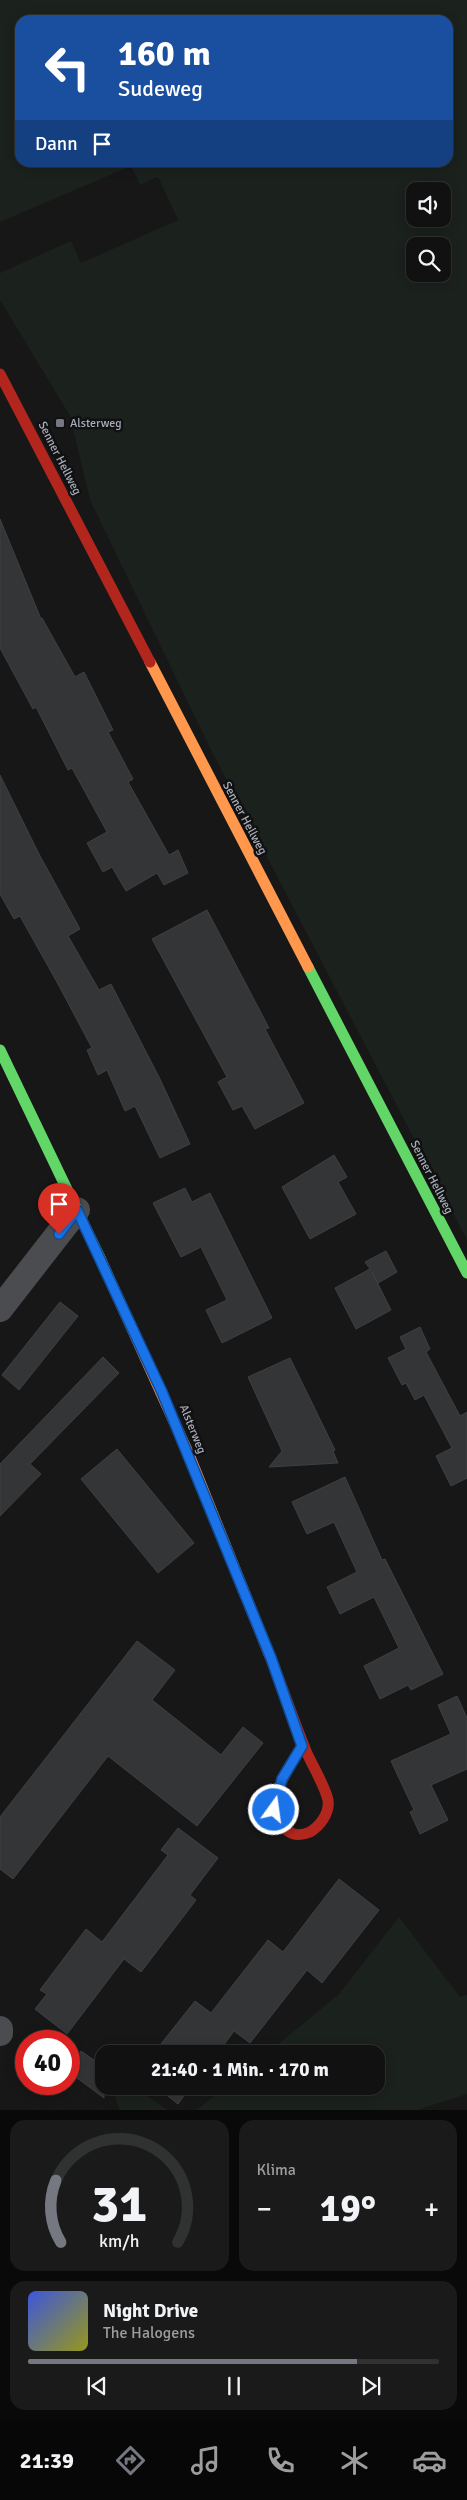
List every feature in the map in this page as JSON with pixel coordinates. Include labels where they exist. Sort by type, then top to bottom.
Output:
[{"type":"street","name":"Senner Hellweg","points":[[0,374],[467,1274]]},
{"type":"street","name":"Alsterweg","points":[[0,1050],[162,1392],[271,1658],[302,1746],[328,1800],[324,1818],[320,1824],[306,1834],[298,1835],[291,1834],[282,1826],[274,1810],[274,1804],[282,1779],[302,1746]]},
{"type":"street","points":[[0,1309],[77,1210]]},
{"type":"shaded area","points":[[0,0],[467,0],[467,1240],[210,748],[90,500],[70,416],[0,300],[0,273],[71,241],[81,263],[178,220],[158,177],[140,185],[131,167],[453,167],[453,15],[15,15],[15,167],[129,167],[0,222]]},
{"type":"shaded area","points":[[399,1917],[460,1997],[467,1995],[467,2094],[417,2110],[197,2110],[215,2095],[385,2095],[385,2045],[277,2045],[339,1994]]},
{"type":"shaded area","points":[[114,2095],[146,2095],[168,2110],[120,2110]]},
{"type":"building","points":[[0,519],[41,619],[75,677],[84,672],[113,730],[108,732],[133,779],[128,782],[169,855],[178,850],[188,873],[164,885],[157,873],[126,891],[112,867],[103,872],[87,843],[107,832],[72,768],[68,770],[36,707],[33,709],[0,648]]},
{"type":"building","points":[[0,775],[39,854],[80,929],[68,936],[99,990],[111,984],[160,1079],[190,1144],[160,1158],[135,1106],[125,1111],[107,1070],[98,1075],[87,1050],[92,1048],[58,984],[20,916],[14,919],[0,894]]},
{"type":"building","points":[[207,910],[269,1028],[265,1029],[304,1103],[255,1129],[242,1106],[233,1110],[218,1082],[227,1077],[152,939]]},
{"type":"building","points":[[334,1155],[347,1177],[338,1182],[356,1214],[310,1239],[282,1187]]},
{"type":"building","points":[[185,1188],[192,1202],[210,1193],[272,1318],[222,1343],[206,1310],[227,1300],[201,1247],[181,1257],[153,1203]]},
{"type":"building","points":[[386,1251],[397,1272],[378,1283],[372,1272],[391,1310],[356,1329],[335,1288],[370,1269],[365,1262]]},
{"type":"building","points":[[60,1302],[78,1316],[19,1390],[2,1375]]},
{"type":"building","points":[[420,1327],[430,1349],[426,1352],[460,1416],[467,1412],[467,1478],[451,1486],[436,1456],[452,1448],[424,1395],[415,1400],[406,1383],[402,1385],[388,1358],[406,1349],[400,1337]]},
{"type":"building","points":[[103,1357],[119,1373],[30,1464],[41,1474],[0,1516],[0,1464]]},
{"type":"building","points":[[290,1358],[335,1450],[333,1451],[338,1463],[269,1467],[282,1451],[248,1377]]},
{"type":"building","points":[[117,1449],[194,1543],[158,1573],[81,1479]]},
{"type":"building","points":[[345,1477],[382,1560],[385,1559],[443,1674],[411,1690],[408,1685],[380,1699],[364,1666],[399,1648],[374,1597],[340,1614],[327,1587],[357,1572],[334,1522],[307,1534],[292,1502]]},
{"type":"building","points":[[137,1641],[175,1670],[152,1700],[221,1755],[243,1727],[263,1743],[197,1826],[108,1756],[13,1879],[0,1869],[0,1817]]},
{"type":"building","points":[[457,1696],[467,1718],[467,1769],[431,1785],[448,1820],[420,1834],[410,1812],[414,1810],[391,1761],[451,1734],[438,1705]]},
{"type":"building","points":[[178,1828],[218,1858],[190,1895],[196,1900],[141,1972],[124,1959],[70,2030],[62,2030],[35,2009],[47,1994],[40,1990],[86,1929],[102,1942],[168,1855],[161,1850]]},
{"type":"building","points":[[339,1879],[379,1910],[322,1983],[307,1970],[250,2043],[234,2031],[224,2045],[160,2045],[195,2001],[211,2013],[268,1940],[283,1952]]},
{"type":"building","points":[[81,2051],[95,2061],[95,2091],[80,2080]]},
{"type":"building","points":[[166,2095],[184,2095],[178,2104]]},
{"type":"traffic: fast","points":[[308,967],[467,1273]]},
{"type":"traffic: fast","points":[[0,1050],[100,1258]]},
{"type":"traffic: slow","points":[[150,662],[308,967]]},
{"type":"traffic: slow","points":[[100,1258],[190,1457],[269,1654]]},
{"type":"traffic: jam","points":[[0,374],[150,662]]},
{"type":"traffic: jam","points":[[269,1654],[306,1751],[328,1800],[326,1814],[321,1823],[310,1832],[293,1834],[279,1822],[275,1812],[275,1801],[278,1789],[302,1746]]},
{"type":"place","name":"Alsterweg","points":[[60,423]]},
{"type":"route","points":[[59,1234],[77,1210],[162,1392],[271,1658],[302,1746],[282,1779],[274,1810]]}]
